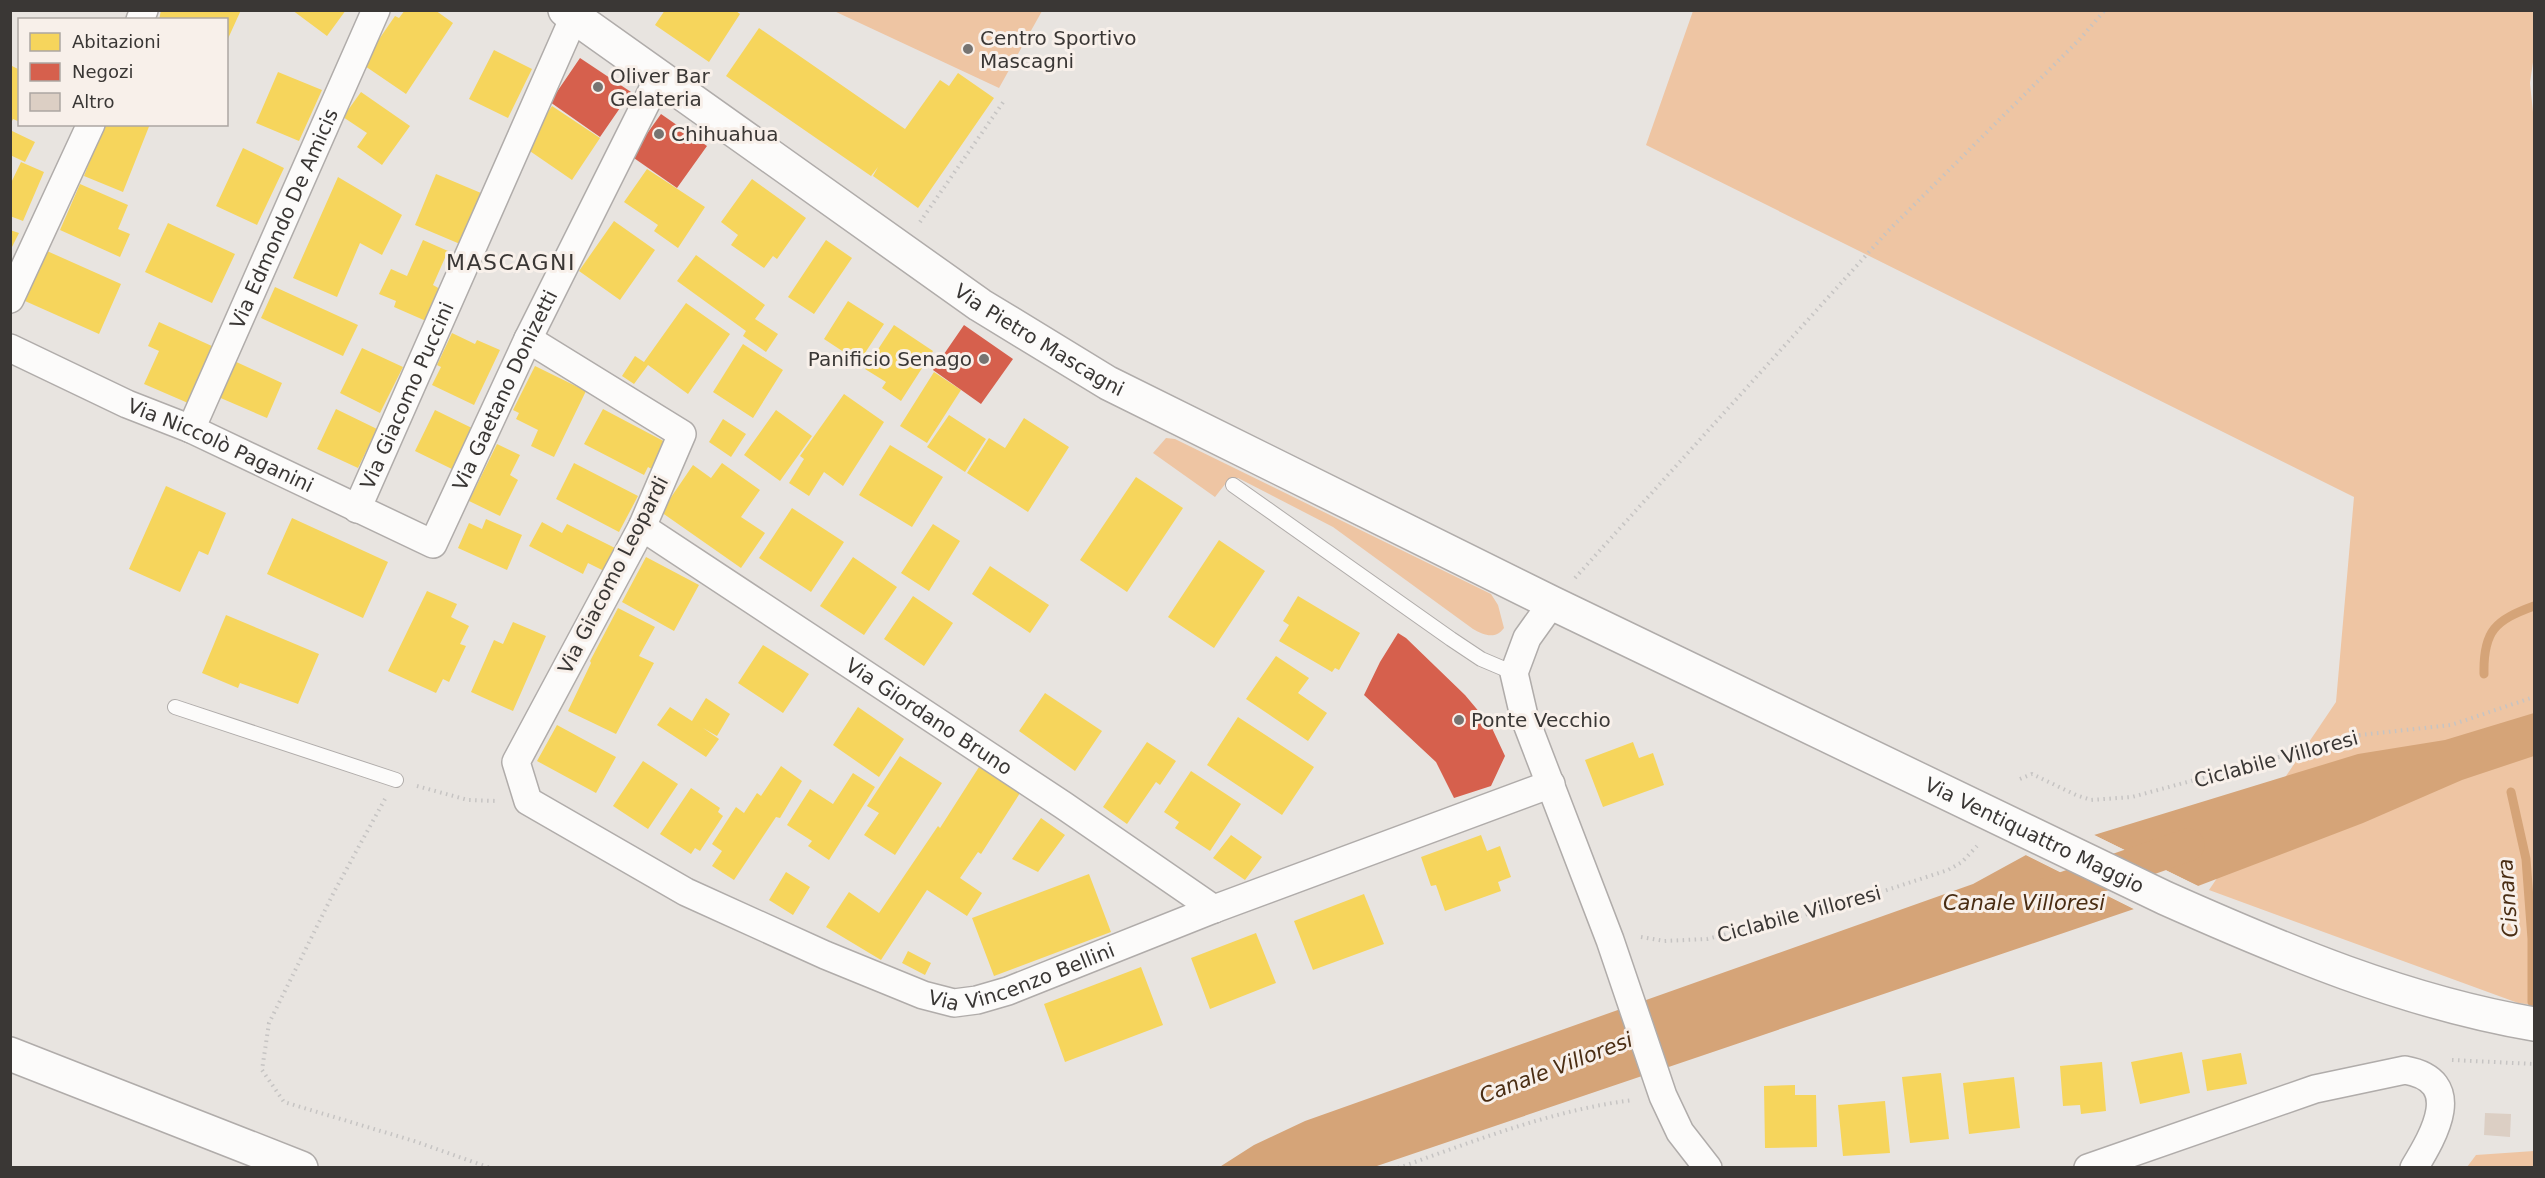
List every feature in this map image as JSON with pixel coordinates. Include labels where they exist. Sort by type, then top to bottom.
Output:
[{"type":"street","name":"Via Edmondo De Amicis","points":[[191,429],[376,10]]},
{"type":"street","name":"Via Pietro Mascagni","points":[[569,14],[980,305],[1108,383],[1552,603]]},
{"type":"street","name":"Via Giacomo Puccini","points":[[357,508],[569,14]]},
{"type":"street","name":"Via Gaetano Donizetti","points":[[433,544],[528,339],[659,77]]},
{"type":"street","points":[[10,299],[91,126]]},
{"type":"street","name":"Via Giacomo Leopardi","points":[[525,791],[516,762],[642,527],[682,434],[528,339]]},
{"type":"street","name":"Via Niccolò Paganini","points":[[10,348],[127,404],[191,429],[433,544]]},
{"type":"street","name":"Via Giordano Bruno","points":[[642,527],[1214,909]]},
{"type":"street","points":[[1552,603],[1527,638],[1514,673],[1524,716],[1614,952],[1663,1095],[1680,1132],[1708,1167]]},
{"type":"street","name":"Via Ventiquattro Maggio","points":[[1552,603],[2165,898],[2258,939],[2378,984],[2447,1006],[2535,1024]]},
{"type":"street","name":"Via Vincenzo Bellini","points":[[525,791],[686,892],[825,955],[923,995],[954,1003],[977,1000],[1008,991],[1214,909],[1551,784]]},
{"type":"street","points":[[10,1054],[301,1167]]},
{"type":"street","points":[[2088,1167],[2316,1089],[2405,1070],[2418,1072],[2428,1079],[2437,1089],[2441,1105],[2434,1134],[2414,1167]]},
{"type":"lane","points":[[1233,485],[1451,639],[1481,659],[1514,673]]},
{"type":"lane","points":[[175,706],[396,780]]},
{"type":"path","points":[[1552,603],[1888,231],[2080,39],[2105,10]]},
{"type":"path","points":[[900,249],[1004,100]]},
{"type":"path","name":"Ciclabile Villoresi","points":[[2020,779],[2032,774],[2091,800],[2132,797],[2360,735],[2451,725],[2535,697]]},
{"type":"path","points":[[490,1167],[414,1141],[285,1102],[262,1070],[269,1023],[335,890],[396,780],[468,800],[525,791]]},
{"type":"path","name":"Ciclabile Villoresi","points":[[1614,952],[1639,936],[1686,942],[1768,926],[1832,908],[1948,870],[1962,862],[1977,846]]},
{"type":"path","points":[[2451,1060],[2535,1064]]},
{"type":"path","points":[[1398,1167],[1574,1110],[1663,1095]]},
{"type":"shaded area","name":"Centro Sportivo Mascagni","points":[[834,11],[1042,11],[999,88]]},
{"type":"shaded area","points":[[1693,11],[2534,11],[2534,55],[2530,83],[2534,122],[2534,1005],[2518,1003],[2209,890],[2336,702],[2354,497],[1646,145]]},
{"type":"shaded area","points":[[1166,438],[1175,439],[1491,594],[1498,605],[1504,628],[1493,635],[1473,629],[1333,527],[1238,478],[1226,483],[1215,497],[1153,453]]},
{"type":"shaded area","points":[[2534,1151],[2534,1167],[2467,1167],[2476,1155]]},
{"type":"water","name":"Canale Villoresi","points":[[2534,713],[2534,756],[2462,780],[2363,823],[2198,886],[2094,835],[2358,754],[2445,740]]},
{"type":"water","name":"Canale Villoresi","points":[[2026,855],[2134,909],[1374,1167],[1218,1168],[1254,1145],[1305,1121],[1973,884]]},
{"type":"pier","points":[[2094,835],[2198,886],[2194,888],[2091,836]]},
{"type":"pier","points":[[2031,854],[2137,908],[2134,909],[2026,855]]},
{"type":"building: Abitazioni","points":[[161,10],[241,10],[228,39],[228,18],[159,18]]},
{"type":"building: Abitazioni","points":[[292,10],[346,10],[327,36]]},
{"type":"building: Abitazioni","points":[[405,10],[435,10],[453,23],[406,94],[362,64],[395,16],[399,18]]},
{"type":"building: Abitazioni","points":[[665,10],[735,10],[740,14],[709,62],[655,25]]},
{"type":"building: Abitazioni","points":[[759,28],[905,129],[940,80],[949,86],[958,73],[994,98],[918,208],[873,176],[878,167],[871,176],[726,76]]},
{"type":"building: Abitazioni","points":[[494,50],[532,69],[508,118],[469,99]]},
{"type":"building: Abitazioni","points":[[10,65],[18,69],[18,121],[13,119],[10,125]]},
{"type":"building: Abitazioni","points":[[278,72],[322,90],[299,141],[256,123]]},
{"type":"building: Abitazioni","points":[[361,92],[410,126],[382,165],[357,147],[367,133],[343,117]]},
{"type":"building: Abitazioni","points":[[552,106],[600,138],[572,180],[524,147]]},
{"type":"building: Abitazioni","points":[[103,126],[149,126],[123,192],[84,176]]},
{"type":"building: Abitazioni","points":[[10,130],[35,142],[25,162],[10,155]]},
{"type":"building: Abitazioni","points":[[243,148],[284,168],[257,225],[216,206]]},
{"type":"building: Abitazioni","points":[[21,162],[44,172],[23,221],[10,216],[10,185]]},
{"type":"building: Abitazioni","points":[[647,169],[705,207],[678,248],[654,231],[658,225],[624,202]]},
{"type":"building: Abitazioni","points":[[436,174],[481,193],[460,244],[415,225]]},
{"type":"building: Abitazioni","points":[[338,177],[402,215],[382,255],[360,243],[337,297],[293,278]]},
{"type":"building: Abitazioni","points":[[752,179],[806,218],[777,259],[773,256],[764,268],[731,245],[738,235],[721,222]]},
{"type":"building: Abitazioni","points":[[80,184],[128,205],[118,229],[130,234],[120,257],[60,230]]},
{"type":"building: Abitazioni","points":[[614,221],[655,250],[620,300],[579,271]]},
{"type":"building: Abitazioni","points":[[168,223],[235,254],[212,303],[145,272]]},
{"type":"building: Abitazioni","points":[[10,230],[19,233],[10,251]]},
{"type":"building: Abitazioni","points":[[423,240],[448,251],[433,285],[440,289],[426,321],[394,307],[396,301],[379,294],[391,269],[407,276]]},
{"type":"building: Abitazioni","points":[[826,240],[852,258],[814,314],[788,297]]},
{"type":"building: Abitazioni","points":[[47,251],[121,284],[99,334],[25,301]]},
{"type":"building: Abitazioni","points":[[696,255],[765,305],[755,319],[778,334],[766,352],[743,336],[746,331],[677,281]]},
{"type":"building: Abitazioni","points":[[275,287],[358,325],[343,356],[261,318]]},
{"type":"building: Abitazioni","points":[[848,301],[884,324],[859,362],[824,339]]},
{"type":"building: Abitazioni","points":[[686,303],[730,334],[688,394],[648,365],[634,384],[622,376],[635,356],[644,362]]},
{"type":"building: Abitazioni","points":[[159,322],[214,347],[188,403],[144,384],[159,351],[148,346]]},
{"type":"building: Abitazioni","points":[[894,325],[933,351],[901,401],[882,388],[886,382],[865,369]]},
{"type":"building: Abitazioni","points":[[452,333],[475,344],[477,340],[500,350],[474,405],[432,385],[441,367],[437,365]]},
{"type":"building: Abitazioni","points":[[743,344],[783,370],[753,418],[713,392]]},
{"type":"building: Abitazioni","points":[[362,348],[403,367],[380,413],[340,393]]},
{"type":"building: Abitazioni","points":[[232,360],[282,383],[267,418],[216,396]]},
{"type":"building: Abitazioni","points":[[535,366],[586,391],[554,457],[531,446],[538,430],[516,419],[519,413],[513,410]]},
{"type":"building: Abitazioni","points":[[934,372],[961,390],[927,443],[900,426]]},
{"type":"building: Abitazioni","points":[[844,394],[884,422],[843,486],[824,472],[809,496],[789,483],[804,459],[800,456]]},
{"type":"building: Abitazioni","points":[[336,409],[377,429],[358,468],[317,449]]},
{"type":"building: Abitazioni","points":[[603,409],[671,445],[657,472],[648,467],[644,475],[584,444]]},
{"type":"building: Abitazioni","points":[[435,410],[476,430],[456,471],[415,451]]},
{"type":"building: Abitazioni","points":[[776,410],[812,436],[780,481],[744,455]]},
{"type":"building: Abitazioni","points":[[949,415],[986,439],[965,472],[927,447]]},
{"type":"building: Abitazioni","points":[[1024,418],[1069,447],[1028,512],[967,473],[989,438],[1005,448]]},
{"type":"building: Abitazioni","points":[[723,419],[746,434],[731,457],[709,442]]},
{"type":"building: Abitazioni","points":[[497,444],[520,455],[510,475],[518,480],[500,516],[469,501]]},
{"type":"building: Abitazioni","points":[[890,445],[943,477],[912,527],[859,495]]},
{"type":"building: Abitazioni","points":[[574,463],[638,496],[619,532],[556,499]]},
{"type":"building: Abitazioni","points":[[722,463],[760,490],[741,517],[765,533],[741,568],[661,512],[693,465],[711,478]]},
{"type":"building: Abitazioni","points":[[1136,477],[1183,508],[1127,592],[1080,560]]},
{"type":"building: Abitazioni","points":[[166,486],[226,513],[208,555],[199,551],[180,592],[129,569]]},
{"type":"building: Abitazioni","points":[[792,508],[844,542],[811,592],[759,558]]},
{"type":"building: Abitazioni","points":[[292,518],[388,562],[363,618],[267,574]]},
{"type":"building: Abitazioni","points":[[486,519],[522,535],[507,570],[458,548],[469,523],[482,529]]},
{"type":"building: Abitazioni","points":[[542,522],[562,533],[567,524],[615,548],[604,571],[588,563],[583,574],[529,546]]},
{"type":"building: Abitazioni","points":[[933,524],[960,541],[929,591],[901,573]]},
{"type":"building: Abitazioni","points":[[1219,540],[1265,571],[1214,648],[1168,617]]},
{"type":"building: Abitazioni","points":[[646,557],[699,585],[674,631],[622,602]]},
{"type":"building: Abitazioni","points":[[853,557],[897,587],[864,635],[820,606]]},
{"type":"building: Abitazioni","points":[[990,566],[1049,605],[1030,633],[972,594]]},
{"type":"building: Abitazioni","points":[[427,591],[457,604],[451,617],[469,626],[460,644],[466,646],[449,682],[443,679],[436,693],[388,671]]},
{"type":"building: Abitazioni","points":[[913,596],[953,623],[924,666],[884,639]]},
{"type":"building: Abitazioni","points":[[1298,596],[1360,633],[1339,670],[1335,668],[1332,672],[1279,641],[1289,625],[1283,621]]},
{"type":"building: Abitazioni","points":[[618,608],[655,627],[639,656],[654,663],[616,734],[568,711],[590,661]]},
{"type":"building: Abitazioni","points":[[226,615],[319,654],[298,704],[240,683],[238,688],[202,673]]},
{"type":"building: Abitazioni","points":[[513,622],[546,636],[513,711],[471,692],[494,640],[503,644]]},
{"type":"building: Abitazioni","points":[[763,645],[809,674],[783,713],[738,683]]},
{"type":"building: Abitazioni","points":[[1276,656],[1309,678],[1298,693],[1327,713],[1308,741],[1246,699]]},
{"type":"building: Abitazioni","points":[[1045,693],[1102,731],[1075,771],[1019,731]]},
{"type":"building: Abitazioni","points":[[706,698],[730,714],[717,736],[703,728],[719,739],[706,757],[657,725],[670,707],[692,721]]},
{"type":"building: Abitazioni","points":[[858,707],[904,739],[879,777],[833,745]]},
{"type":"building: Abitazioni","points":[[1238,717],[1314,767],[1282,815],[1207,765]]},
{"type":"building: Abitazioni","points":[[557,725],[616,757],[596,793],[537,761]]},
{"type":"building: Abitazioni","points":[[1147,742],[1176,761],[1160,785],[1156,782],[1127,824],[1103,807]]},
{"type":"building: Abitazioni","points":[[1633,742],[1639,758],[1653,753],[1664,785],[1603,807],[1585,760]]},
{"type":"building: Abitazioni","points":[[900,756],[942,783],[895,855],[864,835],[879,813],[867,806]]},
{"type":"building: Abitazioni","points":[[643,761],[678,784],[648,829],[613,806]]},
{"type":"building: Abitazioni","points":[[781,766],[802,781],[780,818],[776,817],[734,880],[712,866],[722,851],[712,844],[736,807],[744,813],[757,793],[761,796]]},
{"type":"building: Abitazioni","points":[[979,767],[1020,793],[981,854],[978,852],[960,878],[982,893],[967,916],[927,890],[881,960],[826,927],[849,892],[879,913],[938,826],[940,828]]},
{"type":"building: Abitazioni","points":[[1191,771],[1241,804],[1210,851],[1175,828],[1179,822],[1164,812]]},
{"type":"building: Abitazioni","points":[[853,773],[875,787],[829,860],[808,846],[812,841],[787,825],[810,789],[833,804]]},
{"type":"building: Abitazioni","points":[[691,788],[720,808],[718,812],[723,816],[700,851],[695,848],[691,854],[660,834]]},
{"type":"building: Abitazioni","points":[[1041,818],[1065,835],[1038,872],[1012,859]]},
{"type":"building: Abitazioni","points":[[1231,835],[1262,857],[1245,880],[1213,858]]},
{"type":"building: Abitazioni","points":[[1481,835],[1487,851],[1500,846],[1511,877],[1498,882],[1501,891],[1445,911],[1436,885],[1431,886],[1421,857]]},
{"type":"building: Abitazioni","points":[[786,872],[810,887],[793,915],[769,900]]},
{"type":"building: Abitazioni","points":[[1089,874],[1111,932],[994,976],[972,918]]},
{"type":"building: Abitazioni","points":[[1364,894],[1384,944],[1313,970],[1294,921]]},
{"type":"building: Abitazioni","points":[[1256,933],[1276,983],[1210,1009],[1191,958]]},
{"type":"building: Abitazioni","points":[[908,951],[931,963],[925,975],[902,963]]},
{"type":"building: Abitazioni","points":[[1141,967],[1163,1025],[1065,1062],[1044,1004]]},
{"type":"building: Abitazioni","points":[[2182,1052],[2190,1093],[2140,1104],[2131,1062]]},
{"type":"building: Abitazioni","points":[[2241,1053],[2247,1084],[2207,1091],[2202,1060]]},
{"type":"building: Abitazioni","points":[[2102,1062],[2106,1111],[2081,1114],[2080,1105],[2063,1106],[2060,1066]]},
{"type":"building: Abitazioni","points":[[1941,1073],[1949,1139],[1910,1143],[1902,1077]]},
{"type":"building: Abitazioni","points":[[2014,1077],[2020,1128],[1969,1134],[1963,1083]]},
{"type":"building: Abitazioni","points":[[1795,1085],[1795,1095],[1816,1095],[1817,1147],[1765,1148],[1764,1086]]},
{"type":"building: Abitazioni","points":[[1885,1101],[1890,1153],[1843,1156],[1838,1105]]},
{"type":"building: Negozi","points":[[580,58],[631,92],[600,137],[550,102]]},
{"type":"building: Negozi","points":[[661,114],[707,146],[677,188],[631,156]]},
{"type":"building: Negozi","points":[[964,325],[1013,359],[981,404],[933,370]]},
{"type":"building: Negozi","points":[[1398,633],[1465,695],[1491,726],[1505,756],[1491,786],[1454,798],[1436,762],[1364,695],[1380,662]]},
{"type":"building: Altro","points":[[2485,1113],[2511,1114],[2510,1137],[2484,1135]]},
{"type":"waterway","name":"Cisnara","points":[[2484,674],[2486,647],[2494,629],[2510,616],[2534,606]]},
{"type":"waterway","name":"Cisnara","points":[[2511,792],[2526,859],[2532,939],[2532,1002]]},
{"type":"waterway","name":"Canale Villoresi","points":[[2039,897],[2188,845]]},
{"type":"place","name":"Centro Sportivo Mascagni","points":[[968,49]]},
{"type":"place","name":"Oliver Bar Gelateria","points":[[598,87]]},
{"type":"place","name":"Chihuahua","points":[[659,134]]},
{"type":"place","name":"Panificio Senago","points":[[984,359]]},
{"type":"place","name":"Ponte Vecchio","points":[[1459,720]]},
{"type":"district","name":"MASCAGNI","points":[[511,262]]}]
